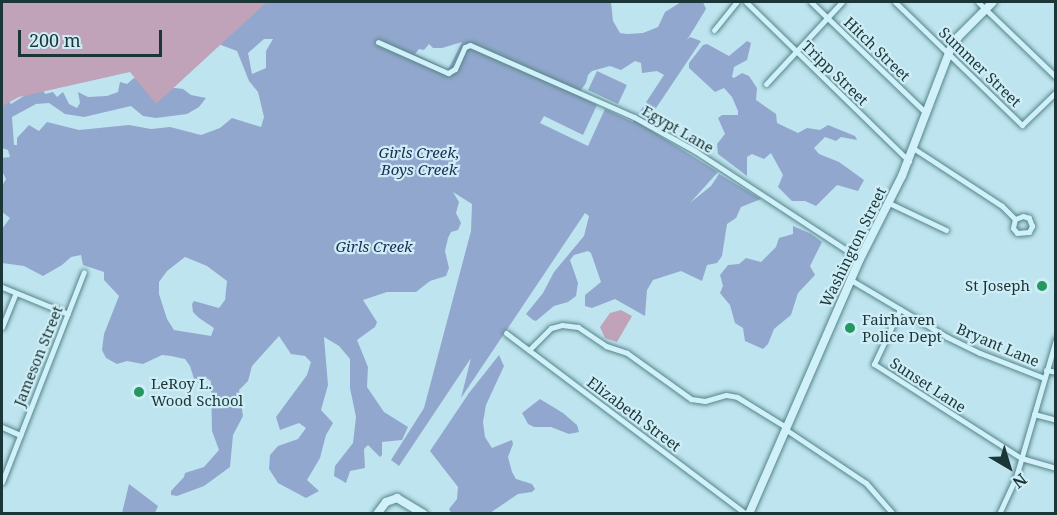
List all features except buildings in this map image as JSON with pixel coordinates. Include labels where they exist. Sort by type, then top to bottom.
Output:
[{"type":"main road","name":"Washington Street","points":[[747,513],[860,259],[909,161],[948,54],[958,37],[993,2]]},
{"type":"main road","points":[[377,513],[386,502],[394,498],[402,499],[424,513]]},
{"type":"street","points":[[714,30],[737,2]]},
{"type":"street","name":"Tripp Street","points":[[746,2],[909,161]]},
{"type":"street","name":"Hitch Street","points":[[811,2],[926,113]]},
{"type":"street","points":[[766,84],[795,50],[842,2]]},
{"type":"street","name":"Summer Street","points":[[895,2],[1022,125],[1056,92]]},
{"type":"street","points":[[978,2],[1056,77]]},
{"type":"street","name":"Egypt Lane","points":[[378,42],[442,72],[453,71],[465,47],[470,45],[652,126],[860,259]]},
{"type":"street","points":[[913,148],[1002,206],[1015,219]]},
{"type":"street","points":[[889,203],[946,230]]},
{"type":"street","name":"Jameson Street","points":[[2,482],[84,272]]},
{"type":"street","name":"Bryant Lane","points":[[851,280],[980,353],[1044,378]]},
{"type":"street","points":[[2,287],[68,314]]},
{"type":"street","points":[[2,327],[15,294]]},
{"type":"street","name":"Sunset Lane","points":[[900,309],[874,364],[1021,458]]},
{"type":"street","points":[[529,350],[540,336],[551,328],[562,325],[578,327],[606,346],[631,356],[691,399],[705,401],[726,395],[737,397],[866,483],[893,513]]},
{"type":"street","name":"Elizabeth Street","points":[[506,333],[747,513]]},
{"type":"street","points":[[999,513],[1012,487],[1056,339]]},
{"type":"street","points":[[1046,370],[1056,372]]},
{"type":"street","points":[[1034,414],[1056,420]]},
{"type":"street","points":[[2,427],[20,435]]},
{"type":"street","points":[[1021,458],[1056,468]]},
{"type":"green space","points":[[249,2],[611,2],[613,21],[620,33],[627,34],[643,33],[658,27],[665,12],[681,2],[703,2],[706,9],[687,40],[690,37],[701,41],[644,126],[718,172],[690,203],[711,186],[719,174],[761,199],[741,207],[736,218],[727,224],[722,256],[717,263],[707,265],[702,281],[681,271],[653,280],[647,290],[645,316],[615,299],[592,308],[585,306],[585,295],[601,282],[591,253],[588,251],[574,255],[570,260],[578,283],[576,296],[568,302],[554,306],[536,321],[533,320],[526,314],[543,293],[554,272],[584,236],[589,216],[585,213],[461,398],[471,358],[399,466],[391,460],[424,408],[471,231],[472,204],[453,192],[459,202],[456,213],[461,223],[458,230],[451,232],[448,238],[445,251],[449,268],[446,276],[430,281],[416,292],[387,292],[363,300],[377,322],[375,327],[357,340],[368,367],[367,387],[384,412],[408,427],[402,440],[382,442],[380,457],[368,445],[364,449],[365,468],[350,471],[346,483],[334,476],[335,466],[353,443],[356,417],[350,388],[350,359],[339,346],[324,337],[328,385],[321,410],[333,423],[326,435],[320,458],[307,480],[319,491],[306,498],[278,483],[269,469],[270,455],[278,446],[298,439],[306,428],[299,423],[280,430],[276,417],[307,375],[311,362],[305,356],[291,354],[279,336],[252,366],[248,381],[239,390],[243,416],[233,435],[230,467],[204,486],[177,496],[171,495],[171,491],[185,473],[204,467],[219,450],[212,431],[211,381],[205,377],[199,383],[195,382],[185,359],[162,355],[143,364],[127,361],[117,364],[106,358],[102,350],[104,334],[119,296],[104,280],[104,272],[83,265],[81,255],[71,257],[43,276],[24,266],[2,263],[2,229],[10,218],[2,212],[2,186],[6,179],[2,171],[2,158],[10,157],[8,150],[2,148],[2,106],[8,100],[11,104],[32,91],[42,88],[45,94],[53,92],[57,97],[63,92],[69,104],[77,108],[80,103],[78,92],[88,97],[107,96],[118,92],[120,82],[127,84],[134,78],[183,89],[191,95],[206,98],[199,107],[187,114],[156,118],[143,116],[131,106],[84,117],[65,114],[49,103],[36,104],[12,117],[14,145],[17,145],[17,138],[29,125],[39,131],[47,122],[79,130],[129,125],[151,129],[170,127],[201,135],[220,128],[232,118],[261,127],[264,117],[258,92],[249,81],[237,51],[221,45],[219,41]],"holes":[[[264,39],[273,39],[266,51],[266,68],[252,74],[248,53]],[[462,42],[448,70],[415,54],[419,49],[424,50],[429,44],[433,48],[442,48]],[[635,61],[641,63],[642,73],[657,71],[664,75],[633,122],[605,109],[588,146],[540,123],[544,116],[583,135],[597,105],[577,95],[586,83],[588,75],[592,71],[610,66],[621,70]],[[185,257],[207,266],[227,281],[225,300],[219,308],[194,301],[192,304],[193,312],[214,328],[211,336],[174,330],[167,319],[159,294],[159,282],[167,271]]]},
{"type":"green space","points":[[747,41],[751,43],[747,60],[734,67],[732,77],[742,73],[749,76],[757,88],[756,100],[776,114],[777,123],[798,133],[807,128],[820,130],[828,125],[855,136],[857,140],[841,137],[836,141],[825,137],[814,148],[819,154],[839,162],[864,180],[858,191],[837,185],[816,206],[805,201],[792,201],[778,187],[783,175],[771,153],[764,159],[752,154],[747,157],[747,176],[718,154],[717,144],[725,134],[718,118],[722,115],[738,115],[738,111],[732,97],[724,88],[715,92],[689,68],[689,63],[703,45],[707,44],[729,56]]},
{"type":"green space","points":[[597,71],[627,85],[618,104],[588,90]]},
{"type":"green space","points":[[793,226],[822,242],[810,266],[815,275],[798,293],[791,315],[774,329],[768,344],[763,349],[745,341],[743,328],[735,323],[730,305],[720,293],[723,286],[720,275],[728,265],[739,264],[746,258],[761,262],[776,247],[779,238],[793,234]]},
{"type":"green space","points":[[499,355],[504,366],[486,405],[483,422],[485,437],[492,448],[512,440],[513,444],[508,457],[512,472],[516,479],[532,484],[535,489],[532,492],[518,494],[490,513],[451,513],[449,509],[457,499],[458,487],[430,451],[469,393]]},
{"type":"green space","points":[[540,399],[563,413],[577,425],[579,432],[569,434],[551,427],[534,427],[528,424],[522,413]]},
{"type":"green space","points":[[129,484],[158,506],[155,513],[122,513]]},
{"type":"shaded area","points":[[2,2],[267,2],[156,104],[130,72],[19,97],[2,106]]},
{"type":"shaded area","points":[[621,310],[632,316],[617,342],[605,338],[600,327],[610,313]]},
{"type":"place","name":"St Joseph","points":[[1042,286]]},
{"type":"place","name":"Fairhaven Police Dept","points":[[850,328]]},
{"type":"place","name":"LeRoy L. Wood School","points":[[139,392]]},
{"type":"park label","name":"Girls Creek, Boys Creek","points":[[419,160]]},
{"type":"park label","name":"Girls Creek","points":[[374,247]]}]
